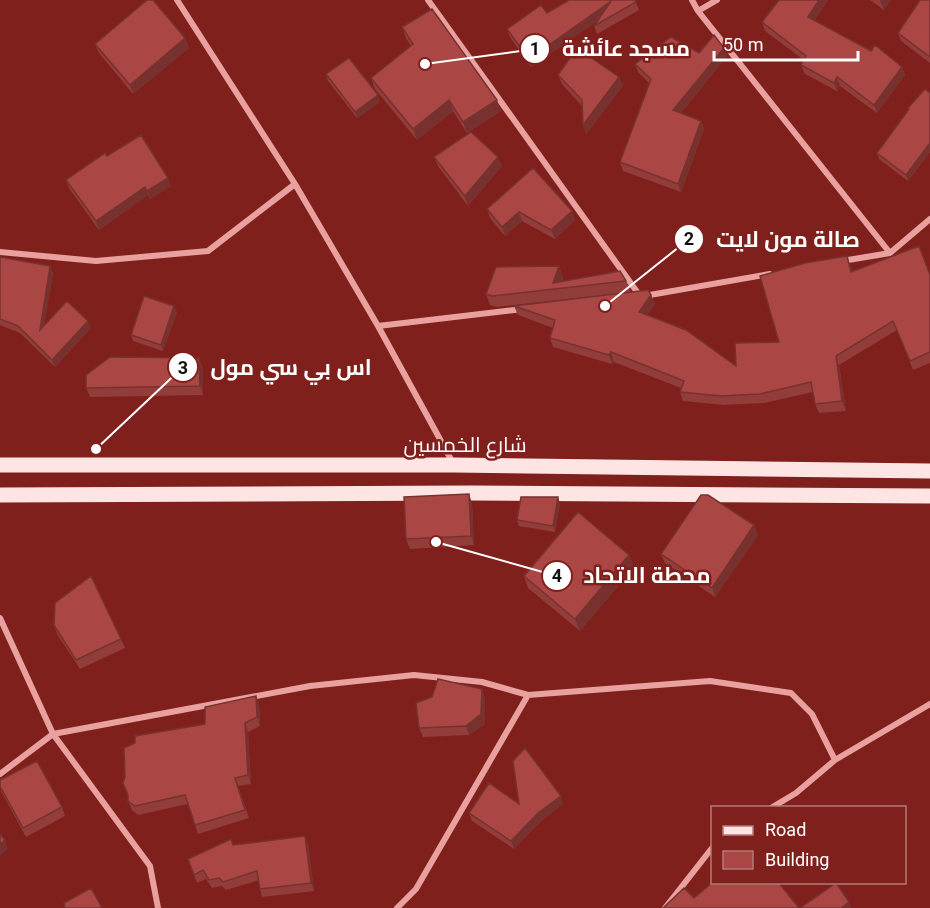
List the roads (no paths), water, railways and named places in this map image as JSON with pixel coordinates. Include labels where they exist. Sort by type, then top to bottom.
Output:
[{"type":"main road","name":"شارع الخمسين","points":[[0,465],[454,465],[930,471]]},
{"type":"main road","points":[[364,465],[364,493]]},
{"type":"main road","points":[[0,495],[364,493],[930,496]]},
{"type":"street","points":[[177,0],[296,184],[378,326],[454,465]]},
{"type":"street","points":[[428,0],[640,296]]},
{"type":"street","points":[[692,0],[698,12],[890,253]]},
{"type":"street","points":[[698,12],[717,0]]},
{"type":"street","points":[[0,252],[96,261],[208,251],[296,184]]},
{"type":"street","points":[[834,263],[890,253],[930,219]]},
{"type":"street","points":[[629,297],[777,272]]},
{"type":"street","points":[[378,326],[526,309]]},
{"type":"street","points":[[0,618],[53,734],[150,866],[158,908]]},
{"type":"street","points":[[0,774],[53,734],[310,686],[414,675],[482,682],[528,695],[710,681],[791,693],[812,714],[836,760]]},
{"type":"street","points":[[397,908],[416,889],[528,695]]},
{"type":"street","points":[[773,806],[796,793],[836,760],[930,704]]},
{"type":"street","points":[[664,908],[711,849]]},
{"type":"place","name":"مسجد عائشة","points":[[425,64]]},
{"type":"place","name":"صالة مون لايت","points":[[605,306]]},
{"type":"place","name":"اس بي سي مول","points":[[96,449]]},
{"type":"place","name":"محطة الاتحاد","points":[[436,542]]}]
